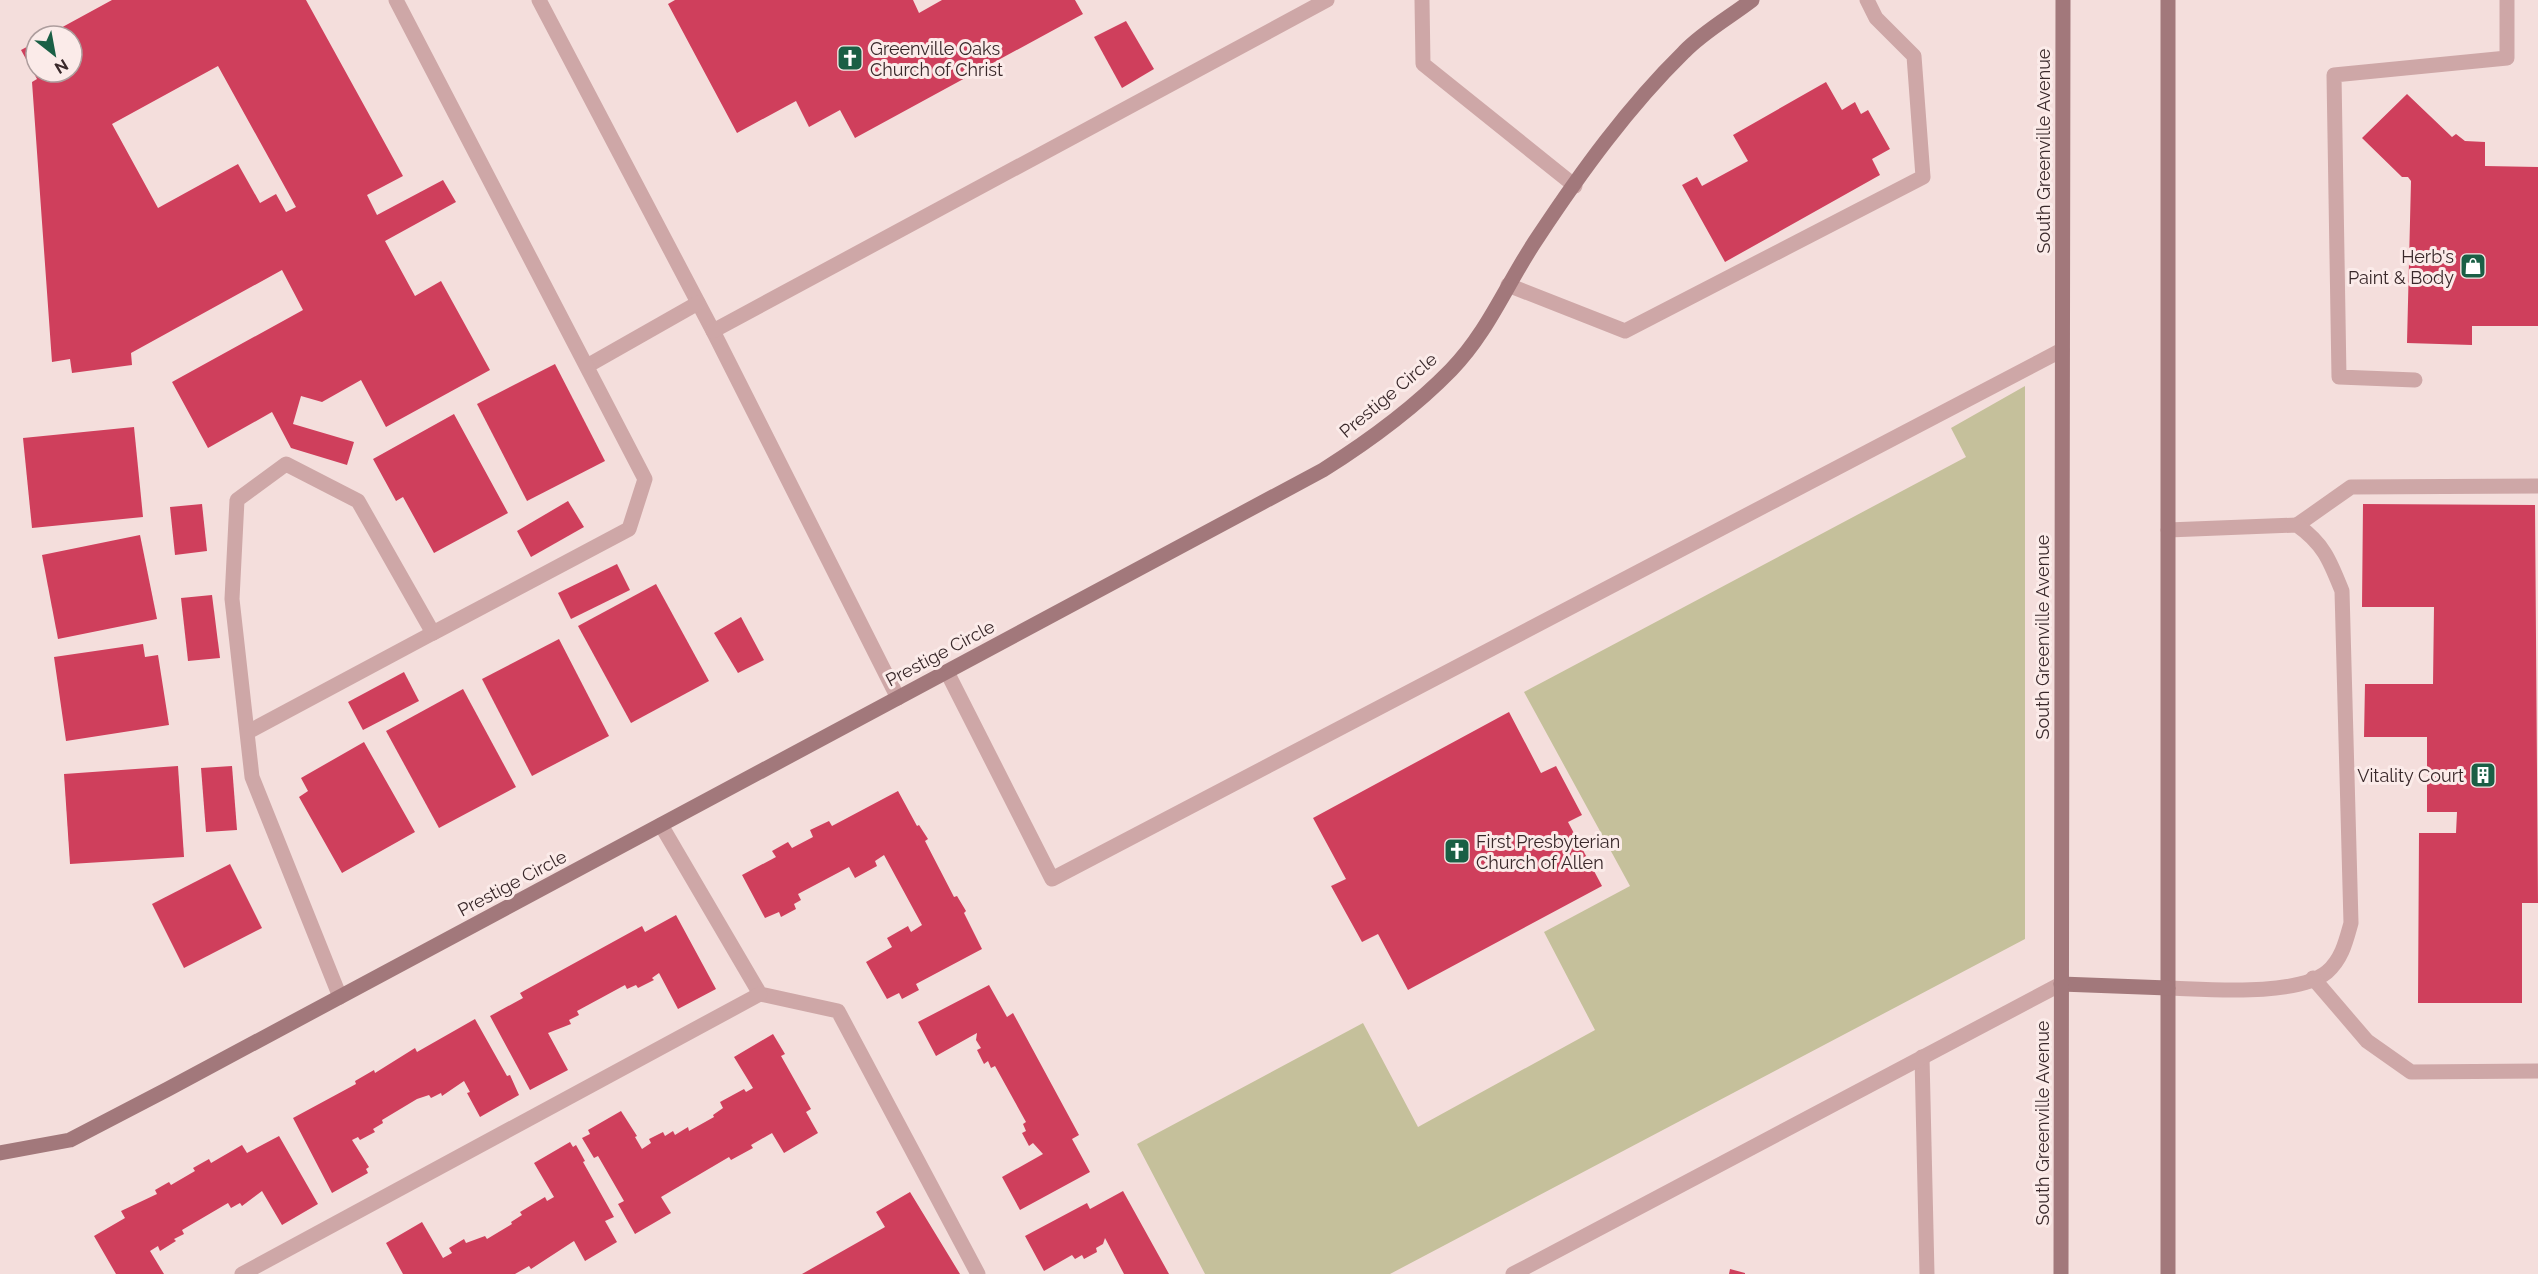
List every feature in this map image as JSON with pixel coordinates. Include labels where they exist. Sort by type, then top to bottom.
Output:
[{"type":"main road","name":"Prestige Circle","points":[[0,1153],[70,1140],[340,998],[947,672],[1312,475],[1366,443],[1452,369],[1485,328],[1508,285],[1610,135],[1685,51],[1752,0]]},
{"type":"main road","name":"South Greenville Avenue","points":[[2061,1274],[2063,0]]},
{"type":"main road","points":[[2168,0],[2168,1274]]},
{"type":"main road","points":[[2061,984],[2168,988]]},
{"type":"lane","points":[[248,732],[629,529],[645,479],[396,0]]},
{"type":"lane","points":[[539,0],[713,331],[898,698]]},
{"type":"lane","points":[[713,331],[1327,0]]},
{"type":"lane","points":[[1422,0],[1423,64],[1575,186]]},
{"type":"lane","points":[[1508,285],[1625,331],[1923,177],[1914,56],[1876,18],[1867,0]]},
{"type":"lane","points":[[2415,380],[2339,377],[2334,75],[2507,58],[2507,0]]},
{"type":"lane","points":[[587,366],[698,303]]},
{"type":"lane","points":[[947,672],[1052,879],[2062,350]]},
{"type":"lane","points":[[340,998],[252,777],[232,599],[237,500],[286,464],[358,501],[433,633]]},
{"type":"lane","points":[[2168,530],[2297,525],[2351,487],[2538,486]]},
{"type":"lane","points":[[2168,988],[2239,990],[2293,986],[2326,973],[2344,951],[2351,923],[2342,591],[2328,554],[2311,535],[2297,525]]},
{"type":"lane","points":[[661,825],[760,994]]},
{"type":"lane","points":[[2313,978],[2367,1041],[2411,1072],[2538,1071]]},
{"type":"lane","points":[[1513,1274],[2061,984]]},
{"type":"lane","points":[[242,1274],[760,994],[838,1011],[978,1274]]},
{"type":"lane","points":[[1922,1057],[1927,1274]]},
{"type":"shaded area","points":[[2025,386],[2025,939],[1390,1274],[1205,1274],[1137,1144],[1363,1023],[1418,1127],[1595,1030],[1544,932],[1630,886],[1524,692],[1966,457],[1951,428]]},
{"type":"building","points":[[112,0],[306,0],[403,176],[367,195],[377,215],[443,180],[456,202],[385,241],[415,296],[441,281],[490,370],[386,427],[361,380],[322,402],[301,396],[293,424],[354,442],[347,465],[291,448],[272,412],[208,448],[172,382],[303,310],[282,270],[131,353],[132,365],[72,373],[70,359],[52,362],[32,84],[84,84],[84,24],[68,24]],"holes":[[[218,66],[296,207],[286,212],[276,194],[260,203],[238,164],[158,208],[112,124]]]},
{"type":"building","name":"Greenville Oaks Church of Christ","points":[[675,0],[913,0],[919,13],[942,0],[1075,0],[1083,14],[855,138],[840,110],[809,127],[796,101],[737,133],[668,4]]},
{"type":"building","points":[[1126,21],[1154,69],[1122,88],[1094,37]]},
{"type":"building","points":[[1826,82],[1842,110],[1855,102],[1861,114],[1868,110],[1890,149],[1872,159],[1880,175],[1725,262],[1682,185],[1697,177],[1702,186],[1748,161],[1733,135]]},
{"type":"building","name":"Herb's Paint & Body","points":[[2407,94],[2452,137],[2456,134],[2465,141],[2485,142],[2485,166],[2538,167],[2538,326],[2472,326],[2472,345],[2407,343],[2411,181],[2408,177],[2402,177],[2362,138]]},
{"type":"building","points":[[555,364],[605,461],[527,501],[477,404]]},
{"type":"building","points":[[454,414],[508,513],[434,553],[403,497],[396,501],[373,459]]},
{"type":"building","points":[[134,427],[143,517],[32,528],[23,438]]},
{"type":"building","points":[[568,501],[584,527],[531,557],[517,531]]},
{"type":"building","points":[[202,504],[207,551],[175,555],[170,507]]},
{"type":"building","name":"Vitality Court","points":[[2363,504],[2535,505],[2538,903],[2522,903],[2522,1003],[2418,1003],[2419,833],[2456,833],[2457,812],[2427,812],[2427,737],[2364,737],[2365,684],[2433,684],[2434,607],[2362,607]]},
{"type":"building","points":[[140,535],[157,619],[58,639],[42,555]]},
{"type":"building","points":[[617,564],[630,590],[571,619],[558,593]]},
{"type":"building","points":[[656,584],[709,681],[631,723],[578,626]]},
{"type":"building","points":[[212,595],[220,658],[188,661],[181,598]]},
{"type":"building","points":[[741,617],[764,660],[738,673],[714,633]]},
{"type":"building","points":[[559,639],[609,736],[532,776],[482,679]]},
{"type":"building","points":[[143,644],[145,657],[158,655],[169,725],[66,741],[54,657]]},
{"type":"building","points":[[404,672],[419,701],[363,730],[348,702]]},
{"type":"building","points":[[463,689],[516,787],[439,828],[386,731]]},
{"type":"building","name":"First Presbyterian Church of Allen","points":[[1509,712],[1541,773],[1556,766],[1582,815],[1568,822],[1602,886],[1408,990],[1378,934],[1362,942],[1331,886],[1346,879],[1313,818]]},
{"type":"building","points":[[364,742],[415,832],[342,873],[299,797],[308,791],[301,778]]},
{"type":"building","points":[[178,766],[184,857],[70,864],[64,774]]},
{"type":"building","points":[[232,766],[237,830],[206,832],[201,768]]},
{"type":"building","points":[[898,791],[917,826],[919,825],[928,839],[925,841],[954,897],[957,896],[966,911],[964,913],[982,949],[916,984],[919,990],[902,999],[899,993],[887,999],[866,962],[892,947],[887,938],[908,926],[911,932],[922,925],[884,855],[875,861],[877,866],[855,878],[849,867],[798,894],[801,900],[794,904],[796,909],[781,917],[779,912],[765,918],[742,875],[776,857],[772,851],[788,842],[792,848],[813,837],[810,830],[829,821],[832,826]]},
{"type":"building","points":[[230,864],[262,928],[184,968],[152,904]]},
{"type":"building","points":[[676,915],[716,989],[678,1009],[659,973],[652,978],[654,980],[638,988],[636,985],[627,989],[625,985],[577,1011],[579,1015],[569,1020],[571,1024],[548,1033],[568,1070],[530,1090],[490,1016],[523,998],[520,993],[642,926],[645,932]]},
{"type":"building","points":[[989,985],[1007,1017],[1013,1013],[1079,1135],[1072,1139],[1090,1172],[1020,1210],[1002,1177],[1043,1154],[1033,1143],[1029,1146],[1022,1133],[1026,1131],[1023,1124],[1026,1122],[995,1066],[991,1068],[988,1061],[984,1064],[977,1050],[981,1048],[976,1040],[977,1033],[936,1056],[918,1022]]},
{"type":"building","points":[[475,1019],[507,1076],[510,1075],[519,1095],[480,1117],[467,1093],[470,1092],[464,1081],[442,1096],[441,1093],[431,1098],[429,1095],[417,1099],[382,1120],[383,1123],[373,1129],[375,1132],[360,1140],[358,1137],[352,1140],[369,1167],[366,1169],[368,1173],[332,1193],[293,1118],[356,1084],[355,1081],[374,1070],[375,1073],[415,1048],[417,1052]]},
{"type":"building","points":[[773,1034],[785,1054],[781,1056],[811,1109],[806,1112],[818,1133],[784,1153],[772,1133],[751,1145],[753,1148],[731,1160],[729,1157],[661,1197],[671,1213],[635,1234],[618,1204],[624,1201],[598,1156],[594,1158],[582,1138],[590,1134],[588,1130],[621,1111],[637,1136],[635,1137],[642,1149],[651,1143],[649,1139],[663,1132],[665,1136],[673,1131],[675,1135],[688,1127],[689,1131],[714,1117],[713,1115],[723,1108],[720,1102],[744,1089],[746,1092],[753,1088],[734,1057]]},
{"type":"building","points":[[279,1136],[318,1204],[282,1225],[262,1191],[242,1206],[240,1203],[231,1208],[228,1203],[182,1230],[184,1234],[160,1251],[158,1246],[150,1251],[164,1274],[116,1274],[94,1236],[125,1218],[121,1211],[157,1194],[155,1190],[169,1182],[171,1185],[195,1171],[193,1168],[209,1159],[211,1163],[242,1145],[247,1153]]},
{"type":"building","points":[[570,1142],[573,1147],[576,1145],[614,1217],[605,1221],[617,1242],[585,1261],[574,1241],[531,1269],[529,1266],[515,1274],[403,1274],[386,1243],[422,1222],[443,1258],[452,1253],[449,1248],[464,1239],[466,1243],[485,1236],[487,1239],[512,1224],[511,1222],[522,1215],[520,1212],[545,1197],[547,1201],[554,1197],[534,1163]]},
{"type":"building","points":[[1123,1191],[1169,1274],[1124,1274],[1105,1238],[1103,1244],[1096,1248],[1097,1252],[1084,1259],[1082,1255],[1075,1259],[1072,1255],[1044,1271],[1025,1236],[1087,1203],[1090,1209]]},
{"type":"building","points":[[910,1192],[960,1274],[802,1274],[885,1227],[876,1212]]},
{"type":"building","points":[[1730,1269],[1745,1273],[1745,1274],[1729,1274]]},
{"type":"place","name":"Greenville Oaks Church of Christ","points":[[850,58]]},
{"type":"place","name":"Herb's Paint & Body","points":[[2473,266]]},
{"type":"place","name":"Vitality Court","points":[[2483,775]]},
{"type":"place","name":"First Presbyterian Church of Allen","points":[[1457,851]]}]
